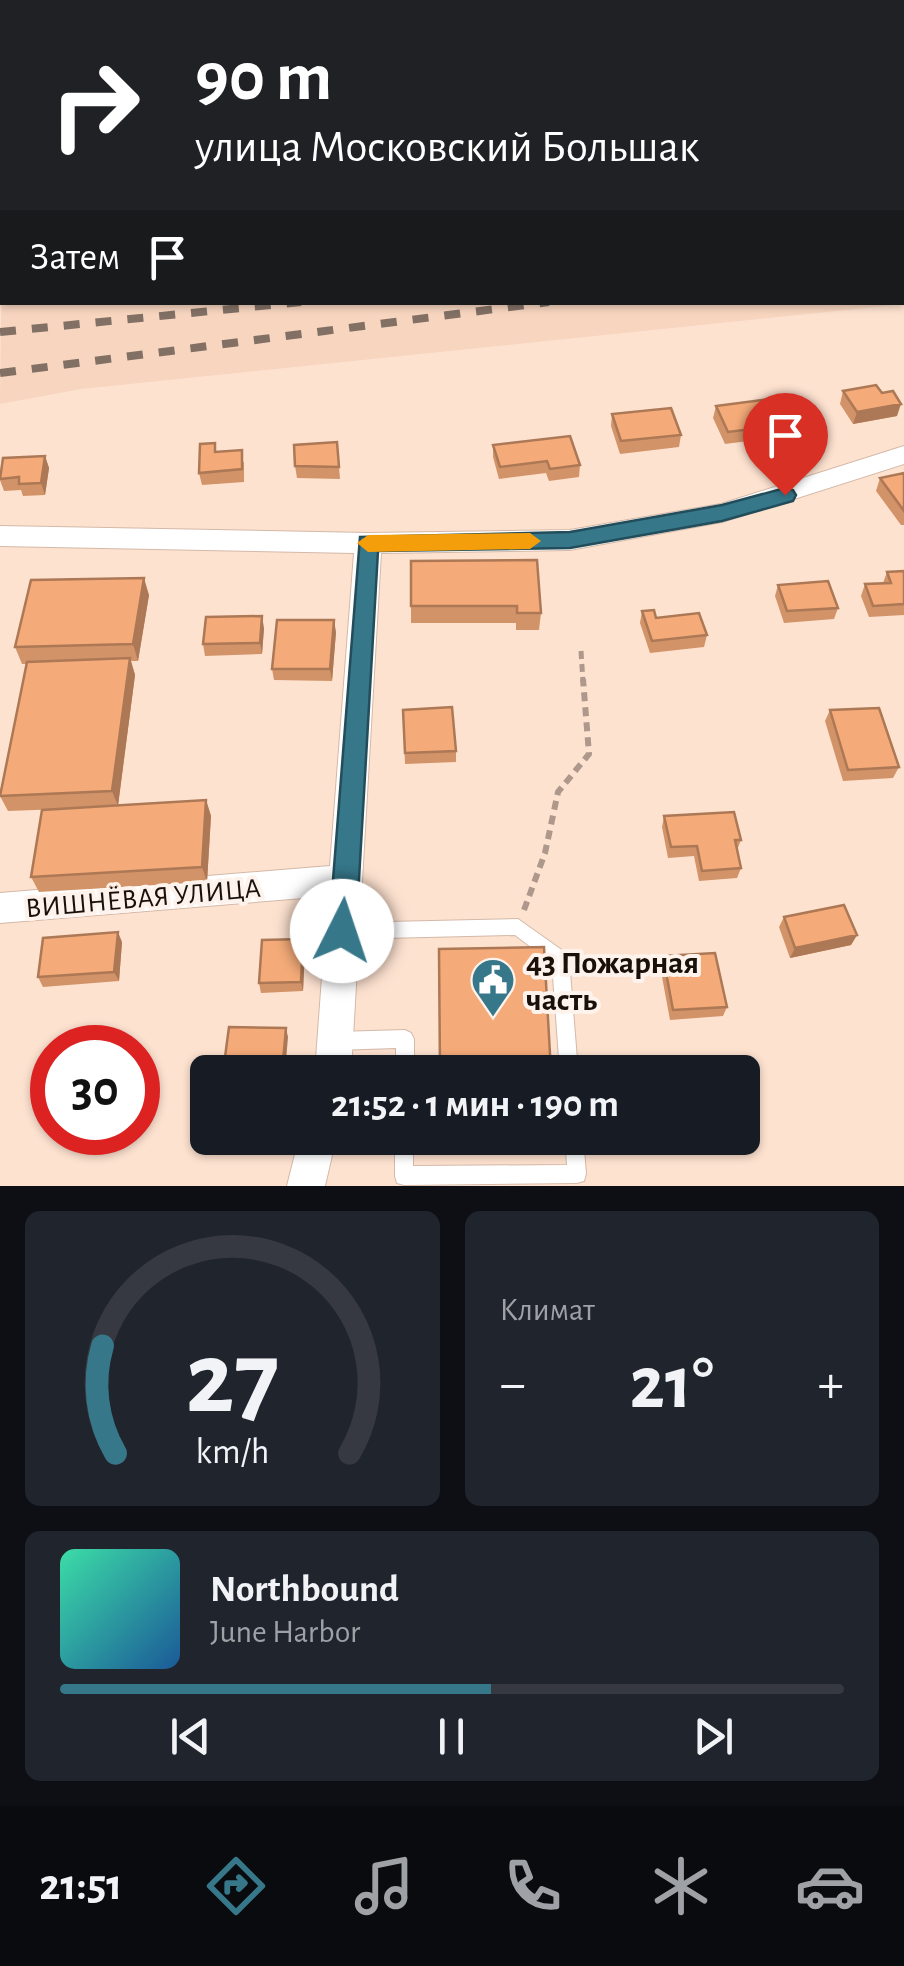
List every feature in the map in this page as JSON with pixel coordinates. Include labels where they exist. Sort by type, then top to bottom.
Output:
[{"type":"street","points":[[0,536],[368,543],[570,540],[722,513],[904,455]]},
{"type":"street","points":[[334,1055],[368,543]]},
{"type":"street","name":"ВИШНЁВАЯ УЛИЦА","points":[[0,908],[346,880]]},
{"type":"street","points":[[306,1186],[314,1155]]},
{"type":"lane","points":[[342,931],[518,927],[560,959],[568,1055]]},
{"type":"lane","points":[[342,1055],[405,1040],[405,1055]]},
{"type":"lane","points":[[404,1155],[404,1176],[576,1174],[575,1155]]},
{"type":"path","points":[[518,927],[545,852],[558,792],[590,754],[582,651]]},
{"type":"shaded area","points":[[1,305],[894,305],[81,389],[0,404]]},
{"type":"building","points":[[876,385],[882,393],[893,391],[901,404],[857,412],[843,391]]},
{"type":"building","points":[[770,399],[783,425],[728,432],[716,406]]},
{"type":"building","points":[[671,408],[681,435],[621,441],[612,414]]},
{"type":"building","points":[[570,436],[580,465],[550,469],[547,461],[500,467],[493,445]]},
{"type":"building","points":[[337,442],[339,467],[295,466],[294,445]]},
{"type":"building","points":[[215,443],[215,452],[242,450],[242,469],[199,473],[200,444]]},
{"type":"building","points":[[45,456],[41,483],[19,484],[19,477],[0,479],[3,458]]},
{"type":"building","points":[[904,473],[904,511],[880,478]]},
{"type":"building","points":[[537,560],[541,613],[517,613],[517,606],[411,606],[411,561]]},
{"type":"building","points":[[904,571],[904,604],[873,606],[865,584],[891,583],[887,572]]},
{"type":"building","points":[[144,578],[133,644],[15,647],[31,580]]},
{"type":"building","points":[[828,581],[838,608],[787,611],[778,585]]},
{"type":"building","points":[[654,610],[656,618],[699,613],[707,635],[652,641],[642,611]]},
{"type":"building","points":[[262,616],[260,643],[203,644],[206,617]]},
{"type":"building","points":[[277,620],[334,620],[330,669],[272,669]]},
{"type":"building","points":[[130,658],[112,791],[0,796],[27,662]]},
{"type":"building","points":[[452,707],[456,751],[405,753],[403,710]]},
{"type":"building","points":[[879,708],[899,767],[848,770],[830,710]]},
{"type":"building","points":[[206,800],[202,867],[31,877],[42,810]]},
{"type":"building","points":[[734,812],[741,840],[735,840],[741,868],[702,871],[697,846],[671,847],[664,816]]},
{"type":"building","points":[[844,905],[857,935],[795,948],[784,917]]},
{"type":"building","points":[[118,932],[114,972],[38,977],[43,938]]},
{"type":"building","points":[[303,939],[301,982],[259,983],[262,940]]},
{"type":"building","name":"43 Пожарная часть","points":[[544,947],[550,1055],[440,1055],[439,949]]},
{"type":"building","points":[[715,953],[727,1007],[673,1010],[663,956]]},
{"type":"building","points":[[229,1027],[286,1028],[284,1055],[225,1055]]},
{"type":"railway","points":[[0,332],[271,305]]},
{"type":"railway","points":[[0,373],[526,305]]},
{"type":"slow traffic","points":[[368,543],[530,541]]},
{"type":"place","name":"43 Пожарная часть","points":[[493,1018]]},
{"type":"route","points":[[342,931],[368,543],[570,540],[722,513],[785,495]]}]
